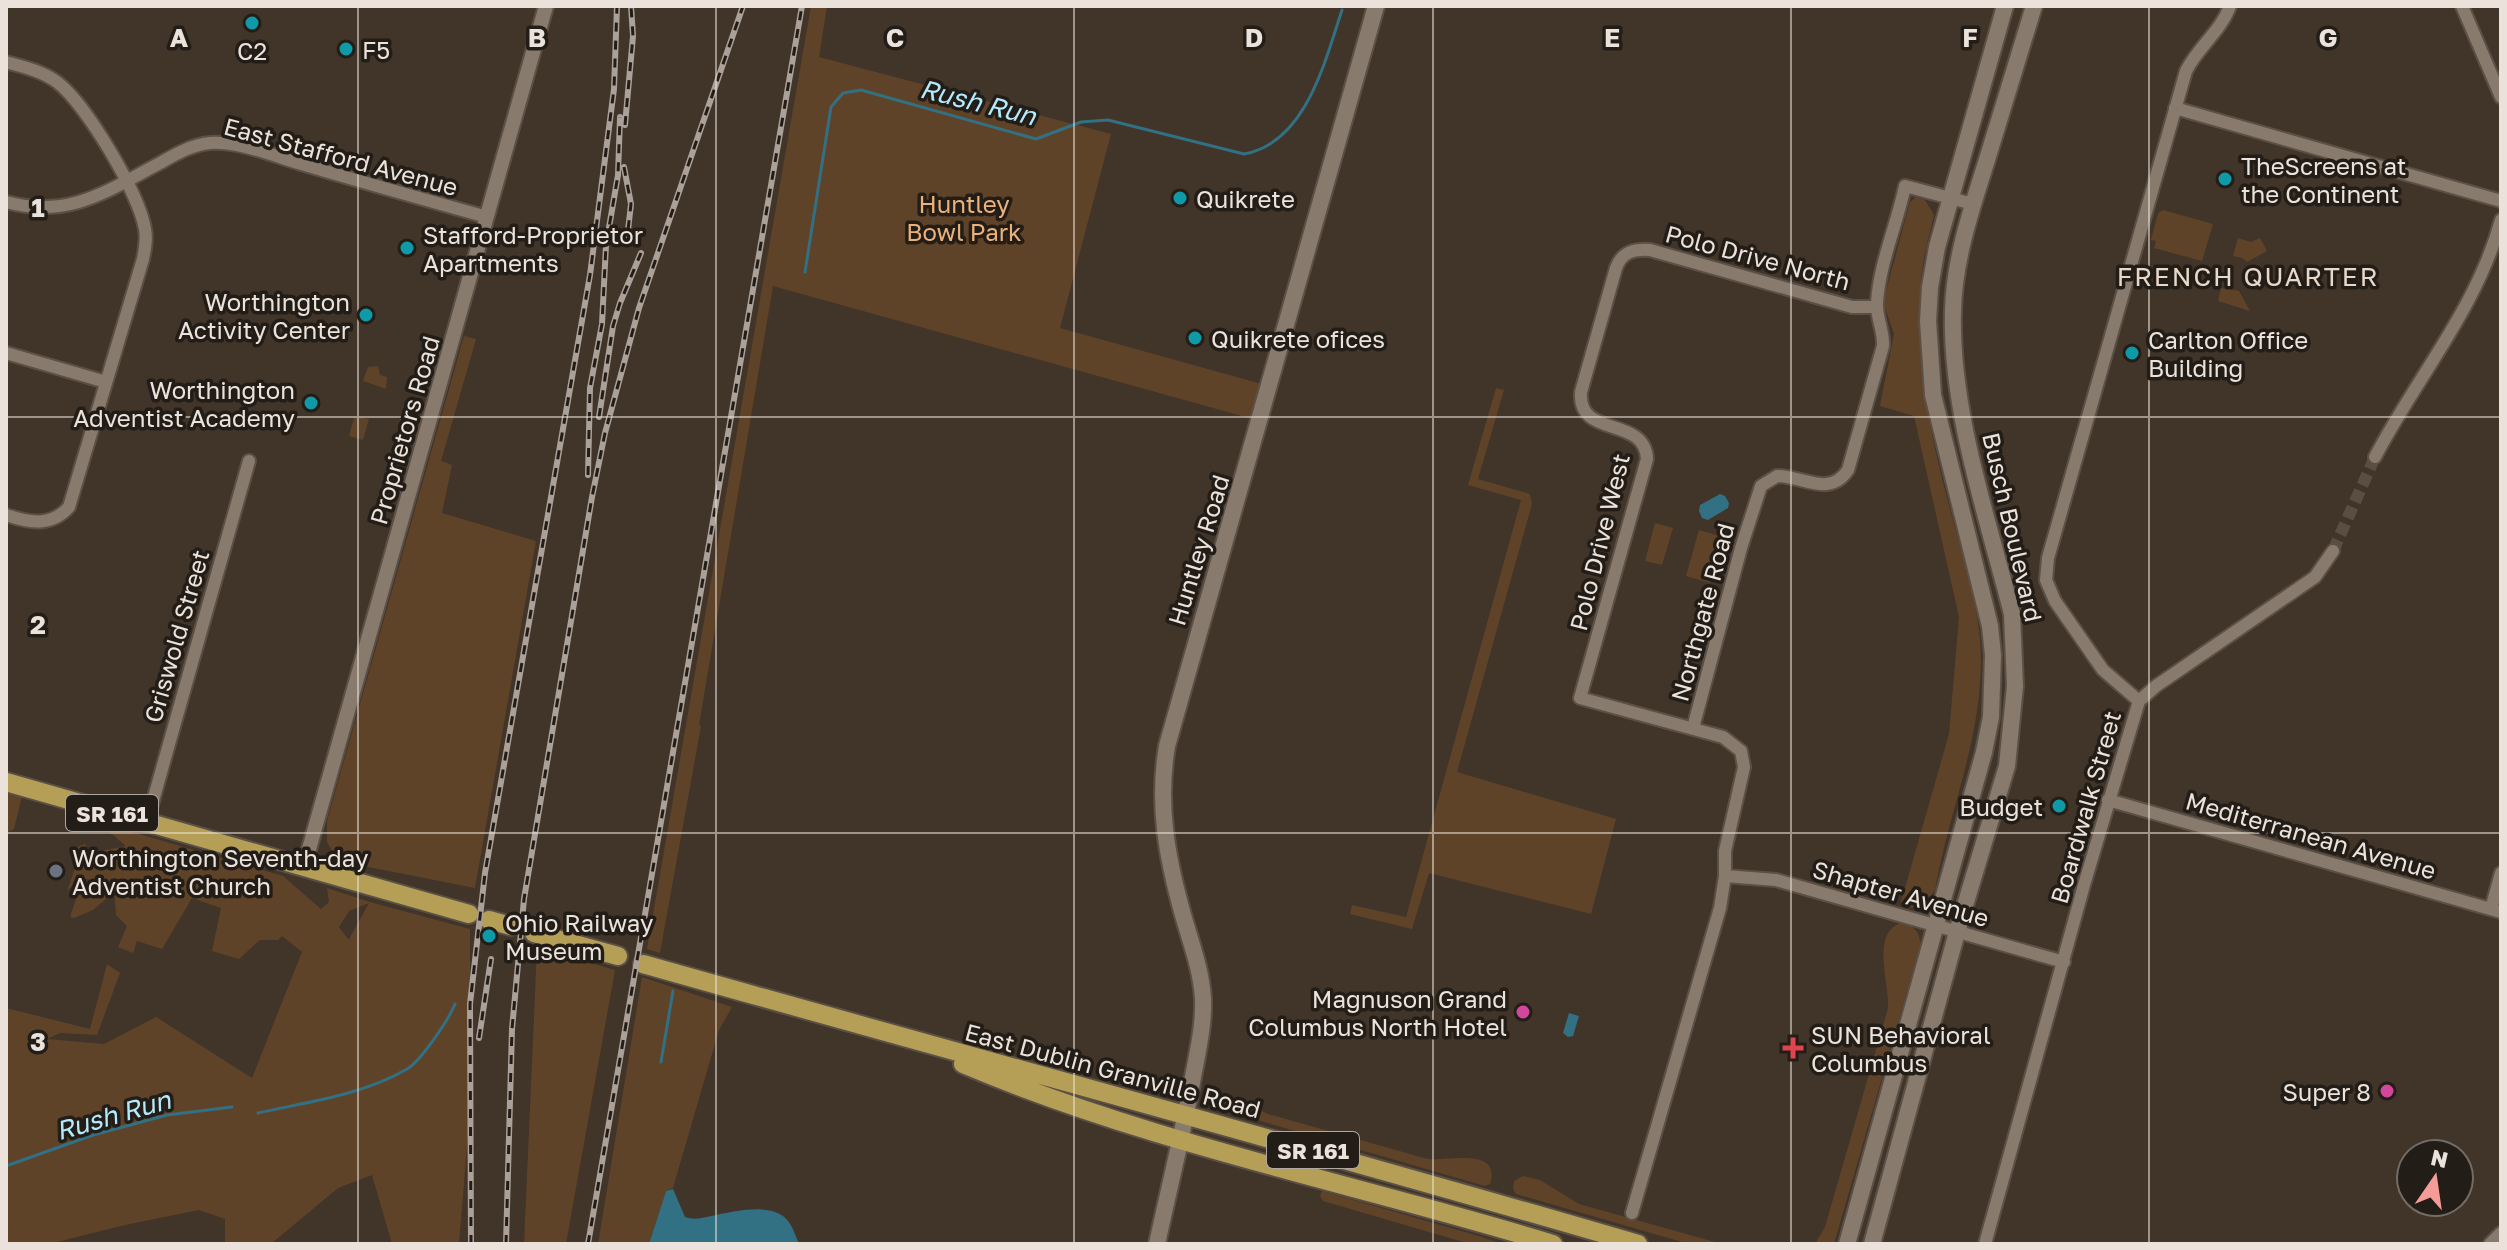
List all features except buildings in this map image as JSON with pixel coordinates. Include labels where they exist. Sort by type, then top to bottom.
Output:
[{"type":"main road","name":"Huntley Road","points":[[1157,1244],[1187,1114],[1201,1037],[1203,998],[1195,951],[1172,876],[1164,834],[1162,790],[1167,746],[1376,6]]},
{"type":"main road","name":"Busch Boulevard","points":[[1847,1244],[1937,926],[1991,717],[1993,655],[1990,626],[1940,428],[1929,363],[1930,287],[1951,197],[2005,6]]},
{"type":"main road","name":"Busch Boulevard","points":[[1872,1244],[1957,932],[2007,766],[2015,686],[2012,614],[1959,403],[1954,364],[1954,296],[1973,204],[2034,6]]},
{"type":"main road","name":"SR 161","points":[[6,782],[469,914]]},
{"type":"main road","points":[[489,920],[511,926]]},
{"type":"main road","points":[[534,933],[618,956]]},
{"type":"main road","name":"East Dublin Granville Road","points":[[643,964],[1187,1114],[1638,1244]]},
{"type":"main road","name":"East Dublin Granville Road","points":[[898,1036],[1046,1098],[1553,1244]]},
{"type":"street","name":"Proprietors Road","points":[[304,867],[546,6]]},
{"type":"street","name":"Boardwalk Street","points":[[1985,1244],[2108,800],[2139,701],[2103,670],[2055,601],[2046,580],[2048,558],[2186,71],[2196,52],[2225,20],[2230,6]]},
{"type":"street","points":[[2462,6],[2501,97]]},
{"type":"street","points":[[6,62],[42,73],[69,93],[94,124],[125,181],[146,231],[145,245],[69,507],[57,518],[35,523],[6,515]]},
{"type":"street","points":[[2175,108],[2501,201]]},
{"type":"street","name":"East Stafford Avenue","points":[[6,202],[36,208],[62,207],[105,193],[187,149],[213,143],[227,144],[487,217]]},
{"type":"street","name":"Northgate Road","points":[[1632,1213],[1720,908],[1725,851],[1744,759],[1729,739],[1693,728],[1761,486],[1769,479],[1784,476],[1821,485],[1830,484],[1848,470],[1883,346],[1884,334],[1876,307],[1878,289],[1905,186],[1973,204]]},
{"type":"street","points":[[2375,457],[2391,426],[2464,311],[2491,256],[2501,220]]},
{"type":"street","name":"Polo Drive North","points":[[1628,252],[1650,250],[1852,307],[1876,307]]},
{"type":"street","name":"Polo Drive West","points":[[1628,252],[1620,258],[1616,268],[1581,399],[1591,419],[1639,437],[1647,459],[1580,698],[1693,728]]},
{"type":"street","points":[[6,353],[106,382]]},
{"type":"street","name":"Griswold Street","points":[[147,822],[249,461]]},
{"type":"street","points":[[2139,701],[2156,686],[2315,577],[2333,551]]},
{"type":"street","name":"Mediterranean Avenue","points":[[2108,800],[2496,910]]},
{"type":"street","points":[[2496,910],[2501,873]]},
{"type":"street","name":"Shapter Avenue","points":[[1725,876],[1776,880],[2064,962]]},
{"type":"street","points":[[2490,1244],[2501,1233]]},
{"type":"green space","name":"Huntley Bowl Park","points":[[811,6],[827,6],[819,57],[1111,134],[1060,328],[1269,386],[1260,421],[773,286],[701,726],[660,953],[647,949]]},
{"type":"green space","points":[[1916,197],[1925,200],[1934,215],[1923,264],[1919,309],[1925,396],[1975,606],[1981,672],[1973,735],[1935,890],[1925,905],[1909,908],[1901,902],[1949,734],[1959,617],[1914,416],[1880,406],[1894,334],[1883,302],[1910,202]]},
{"type":"green space","points":[[2163,210],[2213,224],[2202,261],[2154,248],[2156,241],[2151,240],[2158,213]]},
{"type":"green space","points":[[2238,238],[2251,242],[2260,238],[2267,251],[2247,262],[2233,256]]},
{"type":"green space","points":[[2221,288],[2239,291],[2250,311],[2218,301]]},
{"type":"green space","points":[[464,336],[476,339],[441,461],[452,465],[442,513],[536,541],[475,888],[338,861],[327,842],[327,821]]},
{"type":"green space","points":[[378,366],[380,375],[387,377],[386,389],[363,381],[368,367]]},
{"type":"green space","points":[[1496,388],[1504,390],[1478,479],[1530,494],[1532,504],[1457,772],[1616,819],[1591,914],[1429,873],[1412,929],[1350,914],[1352,905],[1406,917],[1521,500],[1468,485]]},
{"type":"green space","points":[[354,418],[369,419],[363,440],[349,436]]},
{"type":"green space","points":[[1655,523],[1673,528],[1662,565],[1645,561]]},
{"type":"green space","points":[[1699,530],[1723,537],[1710,583],[1686,576]]},
{"type":"green space","points":[[6,792],[22,796],[14,829],[6,833]]},
{"type":"green space","points":[[98,822],[283,876],[321,909],[329,902],[327,888],[470,929],[470,1110],[459,1244],[392,1244],[372,1175],[338,1188],[272,1243],[225,1244],[225,1219],[199,1210],[49,1244],[6,1244],[6,1008],[90,1029],[107,964],[120,973],[97,1035],[60,1033],[47,1039],[104,1044],[156,1017],[252,1078],[302,952],[282,936],[278,940],[260,940],[239,959],[212,951],[221,908],[192,898],[162,949],[137,941],[133,953],[118,947],[127,926],[116,915],[114,884],[81,878],[67,891],[76,865],[72,849],[85,844],[90,853],[126,846]],"holes":[[[369,903],[349,939],[339,927],[349,911]]]},
{"type":"green space","points":[[90,889],[106,894],[107,898],[93,910],[70,917],[78,893]]},
{"type":"green space","points":[[1901,923],[1916,930],[1920,946],[1834,1244],[1815,1244],[1825,1227],[1888,1008],[1884,960],[1886,937]]},
{"type":"green space","points":[[537,948],[615,970],[566,1244],[524,1244]]},
{"type":"green space","points":[[642,977],[732,1007],[719,1030],[673,1188],[666,1191],[649,1244],[598,1244]]},
{"type":"green space","points":[[1217,1095],[1268,1114],[1422,1158],[1481,1160],[1492,1172],[1490,1184],[1485,1186],[1216,1108],[1212,1102]]},
{"type":"green space","points":[[1523,1176],[1540,1180],[1579,1204],[1722,1244],[1689,1244],[1516,1194],[1514,1181]]},
{"type":"green space","points":[[1322,1191],[1502,1244],[1470,1244],[1323,1201],[1320,1196]]},
{"type":"water","points":[[1720,494],[1729,503],[1728,508],[1708,520],[1702,518],[1700,505]]},
{"type":"water","points":[[1569,1013],[1579,1016],[1573,1036],[1568,1037],[1563,1033]]},
{"type":"water","points":[[673,1189],[685,1217],[693,1219],[754,1209],[774,1211],[788,1221],[799,1244],[649,1244],[666,1191]]},
{"type":"waterway","name":"Rush Run","points":[[805,272],[831,107],[843,93],[861,90],[1036,139],[1081,122],[1108,120],[1244,154],[1265,147],[1283,134],[1298,117],[1320,75],[1342,10]]},
{"type":"waterway","name":"Rush Run","points":[[661,1062],[673,991]]},
{"type":"waterway","name":"Rush Run","points":[[258,1113],[353,1091],[407,1069],[420,1058],[455,1004]]},
{"type":"waterway","name":"Rush Run","points":[[6,1166],[93,1135],[167,1115],[232,1107]]},
{"type":"tunnel","points":[[2333,551],[2375,457]]},
{"type":"railway","points":[[471,1244],[470,1004],[485,873],[590,275],[614,89],[617,6]]},
{"type":"railway","points":[[625,125],[633,36],[631,6]]},
{"type":"railway","points":[[506,1244],[512,1029],[524,899],[592,497],[605,433],[639,308],[743,6]]},
{"type":"railway","points":[[588,1244],[802,6]]},
{"type":"railway","points":[[588,475],[590,388],[602,324],[606,245],[618,175],[620,117]]},
{"type":"railway","points":[[624,167],[631,204],[627,239]]},
{"type":"railway","points":[[599,417],[613,326],[641,253]]},
{"type":"railway","points":[[479,1038],[491,959]]},
{"type":"place","name":"C2","points":[[252,23]]},
{"type":"place","name":"F5","points":[[346,49]]},
{"type":"place","name":"TheScreens at the Continent","points":[[2225,179]]},
{"type":"place","name":"Quikrete","points":[[1180,198]]},
{"type":"place","name":"Stafford-Proprietor Apartments","points":[[407,248]]},
{"type":"place","name":"Worthington Activity Center","points":[[366,315]]},
{"type":"place","name":"Quikrete ofices","points":[[1195,338]]},
{"type":"place","name":"Carlton Office Building","points":[[2132,353]]},
{"type":"place","name":"Worthington Adventist Academy","points":[[311,403]]},
{"type":"place","name":"Budget","points":[[2059,806]]},
{"type":"place","name":"Worthington Seventh-day Adventist Church","points":[[56,871]]},
{"type":"place","name":"Ohio Railway Museum","points":[[489,936]]},
{"type":"place","name":"Magnuson Grand Columbus North Hotel","points":[[1523,1012]]},
{"type":"place","name":"SUN Behavioral Columbus","points":[[1793,1048]]},
{"type":"place","name":"Super 8","points":[[2387,1091]]},
{"type":"district","name":"FRENCH QUARTER","points":[[2248,276]]}]
